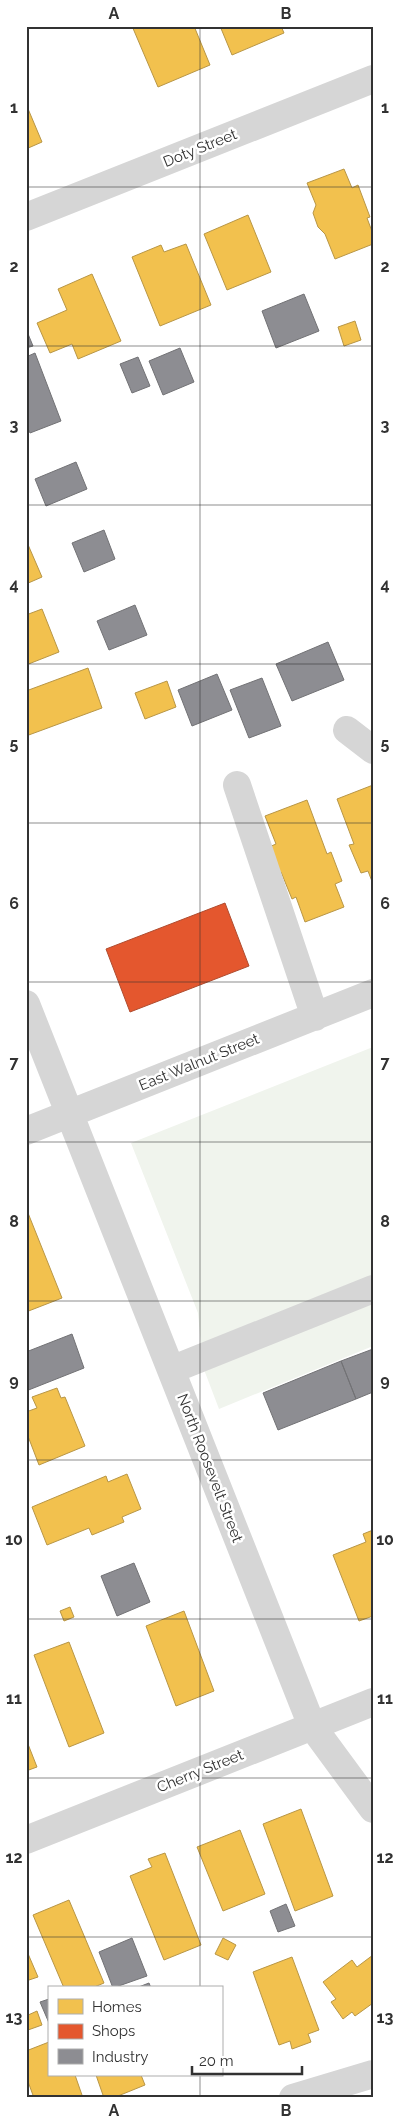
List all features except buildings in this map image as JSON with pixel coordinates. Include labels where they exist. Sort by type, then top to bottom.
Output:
[{"type":"street","name":"Doty Street","points":[[26,217],[373,79]]},
{"type":"street","points":[[347,730],[373,750]]},
{"type":"street","points":[[237,785],[315,1017]]},
{"type":"street","name":"East Walnut Street","points":[[26,1131],[373,994]]},
{"type":"street","name":"North Roosevelt Street","points":[[26,1004],[312,1726],[373,1809]]},
{"type":"street","points":[[171,1370],[373,1289]]},
{"type":"street","name":"Cherry Street","points":[[26,1840],[373,1702]]},
{"type":"street","points":[[293,2098],[373,2074]]},
{"type":"shaded area","points":[[373,1047],[373,1346],[219,1409],[203,1367],[198,1313],[131,1143]]}]
